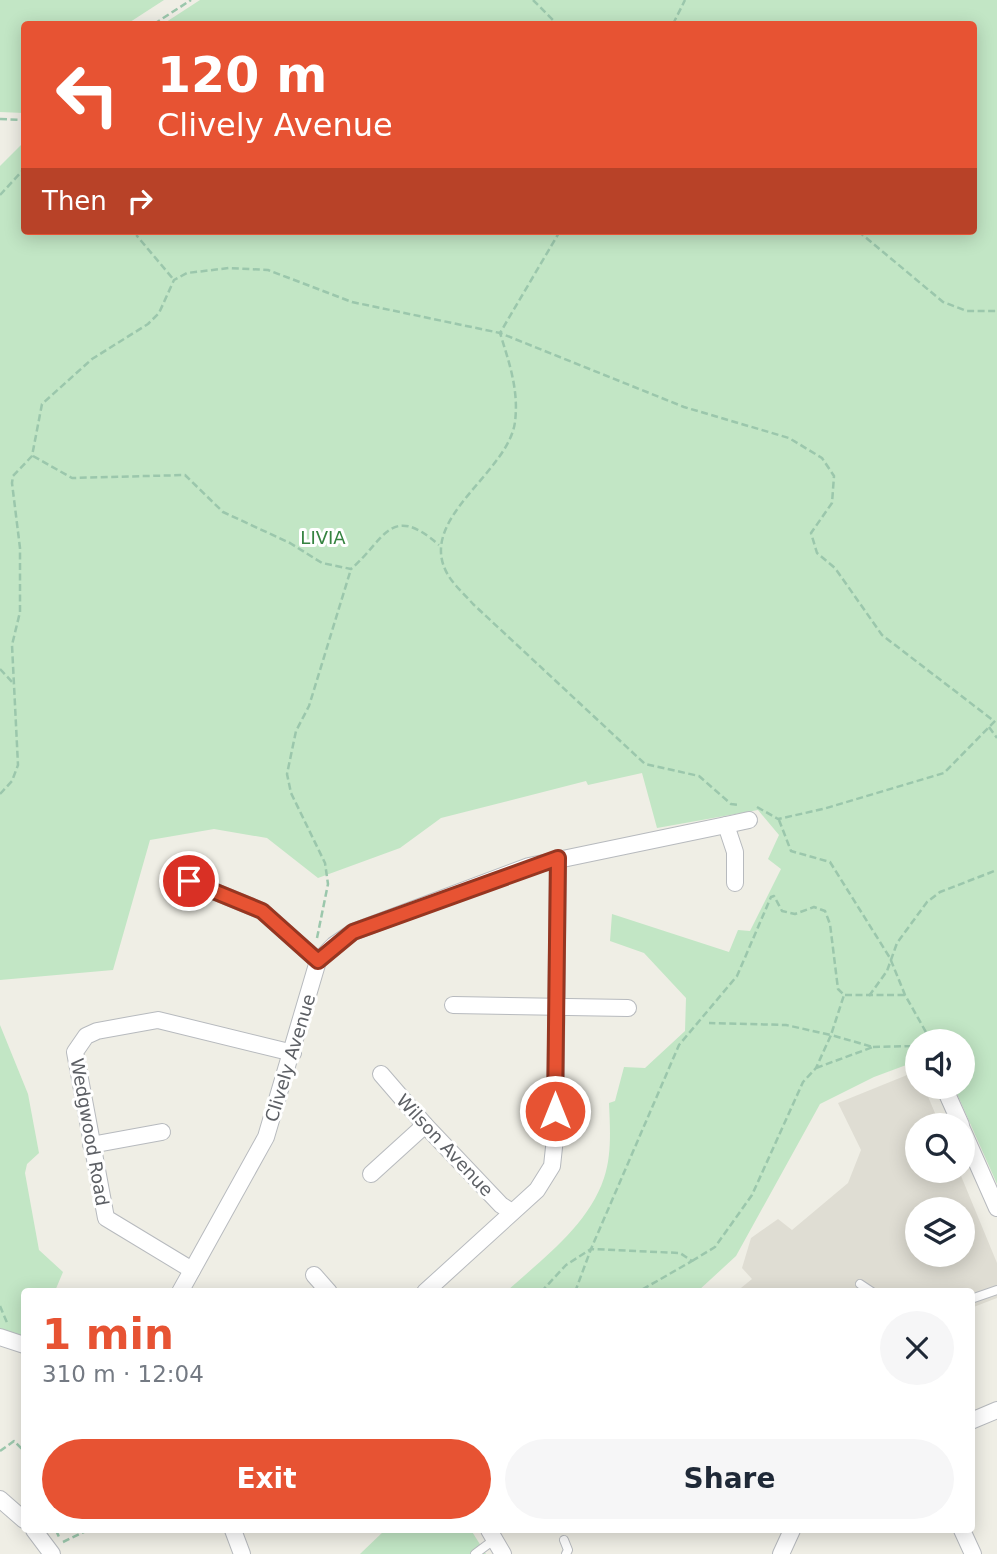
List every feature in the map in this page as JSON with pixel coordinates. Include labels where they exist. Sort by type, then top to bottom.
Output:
[{"type":"street","points":[[189,881],[262,911],[316,958],[353,932],[558,858],[726,825],[749,813]]},
{"type":"street","points":[[726,825],[735,852],[735,883]]},
{"type":"street","points":[[429,1288],[537,1190],[552,1166],[555,1138],[558,858]]},
{"type":"street","name":"Clively Avenue","points":[[182,1288],[266,1136],[293,1053],[316,958]]},
{"type":"street","points":[[453,1005],[628,1008]]},
{"type":"street","name":"Wedgwood Road","points":[[192,1270],[106,1218],[75,1052],[86,1036],[97,1031],[158,1020],[293,1053]]},
{"type":"street","name":"Wilson Avenue","points":[[381,1074],[425,1125],[501,1205],[512,1212]]},
{"type":"street","points":[[371,1174],[425,1125]]},
{"type":"street","points":[[91,1146],[162,1132]]},
{"type":"street","points":[[975,1157],[997,1208]]},
{"type":"street","points":[[314,1275],[325,1288]]},
{"type":"street","points":[[5,1333],[21,1343]]},
{"type":"street","points":[[975,1419],[997,1410]]},
{"type":"street","points":[[0,1499],[21,1517]]},
{"type":"street","points":[[36,1533],[50,1552]]},
{"type":"street","points":[[234,1533],[242,1554]]},
{"type":"street","points":[[781,1554],[791,1533]]},
{"type":"street","points":[[963,1533],[973,1554]]},
{"type":"street","points":[[492,1534],[503,1554]]},
{"type":"lane","points":[[860,1284],[866,1288]]},
{"type":"lane","points":[[975,1298],[997,1290]]},
{"type":"lane","points":[[475,1554],[492,1534]]},
{"type":"lane","points":[[564,1541],[568,1550],[566,1554]]},
{"type":"path","points":[[159,21],[191,0]]},
{"type":"path","points":[[533,0],[554,21]]},
{"type":"path","points":[[674,21],[685,0]]},
{"type":"path","points":[[0,119],[21,120]]},
{"type":"path","points":[[0,195],[21,172]]},
{"type":"path","points":[[137,235],[174,280]]},
{"type":"path","points":[[439,545],[455,511],[502,453],[515,424],[516,389],[500,332],[558,235]]},
{"type":"path","points":[[863,235],[943,302],[967,311],[997,311]]},
{"type":"path","points":[[0,794],[12,781],[18,765],[12,645],[20,612],[20,548],[12,484],[13,476],[32,456],[42,404],[92,359],[148,324],[159,313],[174,280],[187,273],[229,268],[268,270],[352,302],[500,332],[684,407],[789,438],[822,458],[834,476],[832,503],[811,533],[817,553],[835,568],[882,635],[996,720],[944,773],[822,810],[778,818]]},
{"type":"path","points":[[32,456],[72,478],[185,475],[223,512],[290,543],[322,564],[351,569]]},
{"type":"path","points":[[316,958],[328,884],[325,863],[292,793],[287,774],[296,731],[309,706],[351,569],[364,558],[383,533],[395,527],[411,527],[439,545],[449,576],[473,604],[645,764],[699,776],[731,804],[749,813],[761,807],[778,818],[791,850],[830,862],[890,958],[905,995],[924,1029]]},
{"type":"path","points":[[0,669],[14,684]]},
{"type":"path","points":[[989,727],[997,738]]},
{"type":"path","points":[[869,996],[887,971],[890,958],[927,901],[940,892],[997,870]]},
{"type":"path","points":[[576,1288],[678,1045],[737,976],[771,897],[782,911],[795,914],[814,907],[825,911],[830,924],[838,989],[844,995],[905,995]]},
{"type":"path","points":[[645,1288],[715,1247],[752,1195],[803,1082],[816,1068],[831,1035],[844,995]]},
{"type":"path","points":[[709,1023],[786,1025],[873,1048]]},
{"type":"path","points":[[816,1068],[873,1048],[905,1047]]},
{"type":"path","points":[[545,1288],[566,1265],[591,1249],[680,1253],[692,1261]]},
{"type":"path","points":[[0,1306],[5,1333]]},
{"type":"path","points":[[0,1451],[14,1441],[21,1448]]},
{"type":"path","points":[[50,1552],[83,1533]]},
{"type":"shaded area","points":[[905,1076],[905,1099],[929,1099],[935,1113],[905,1113],[905,1183],[964,1183],[970,1197],[905,1197],[905,1267],[975,1267],[975,1210],[997,1263],[997,1298],[975,1306],[975,1288],[741,1288],[752,1279],[742,1268],[751,1238],[778,1219],[792,1230],[848,1183],[861,1150],[838,1103]]},
{"type":"green space","points":[[0,0],[164,0],[132,21],[21,21],[21,113],[0,112]]},
{"type":"green space","name":"LIVIA","points":[[200,0],[997,0],[997,1184],[975,1134],[975,1113],[966,1113],[959,1099],[975,1099],[975,1029],[905,1029],[905,1065],[874,1077],[820,1104],[736,1256],[701,1288],[510,1288],[563,1240],[597,1195],[608,1160],[609,1103],[615,1101],[624,1067],[645,1068],[685,1031],[686,998],[644,953],[610,941],[612,914],[729,952],[738,930],[750,931],[781,869],[768,859],[779,835],[758,810],[657,828],[642,773],[588,785],[586,781],[441,818],[400,848],[318,878],[267,838],[214,829],[150,840],[113,970],[0,980],[0,166],[21,145],[21,235],[977,235],[977,21],[168,21]]},
{"type":"green space","points":[[0,1025],[28,1094],[39,1153],[27,1164],[25,1173],[39,1250],[63,1272],[56,1288],[21,1288],[21,1337],[0,1329]]},
{"type":"green space","points":[[382,1533],[473,1533],[486,1554],[360,1554]]},
{"type":"route","points":[[189,881],[262,911],[318,961],[334,945],[353,932],[558,858],[555,1111]]}]
